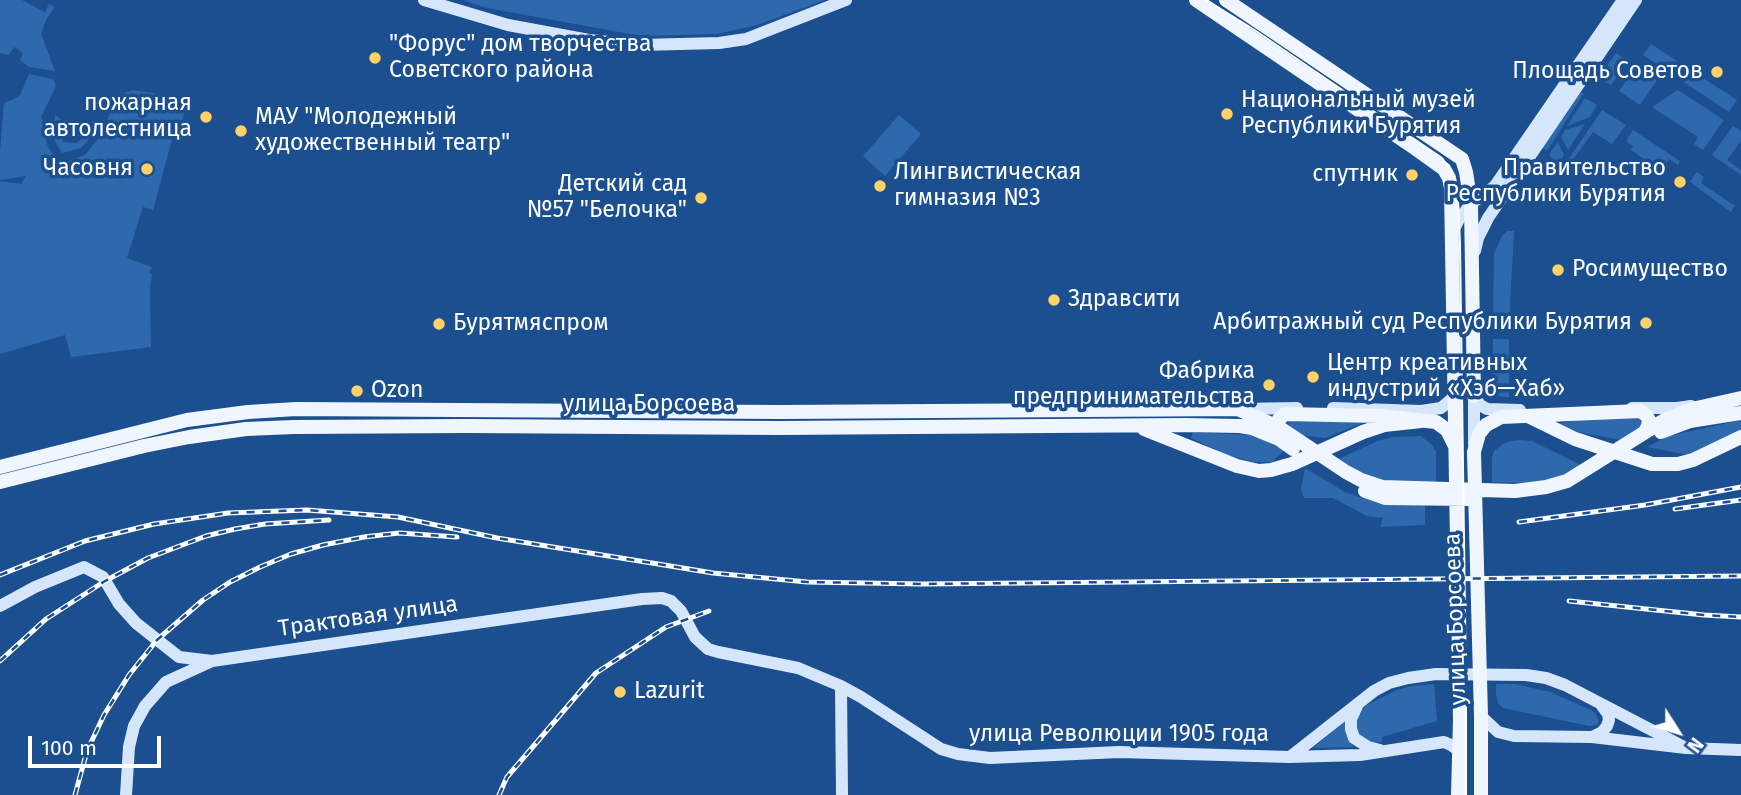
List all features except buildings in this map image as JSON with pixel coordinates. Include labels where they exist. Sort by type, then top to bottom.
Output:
[{"type":"main road","points":[[425,0],[508,25],[589,40],[641,45],[719,43],[746,39],[846,0]]},
{"type":"main road","points":[[1196,0],[1444,169],[1451,188],[1460,720],[1458,795]]},
{"type":"main road","points":[[1226,0],[1462,159],[1471,204],[1474,452]]},
{"type":"main road","points":[[1473,258],[1478,238],[1488,218],[1623,0]]},
{"type":"main road","points":[[1452,234],[1459,219],[1471,204],[1495,186],[1636,0]]},
{"type":"main road","points":[[1474,396],[1479,405],[1487,409],[1558,412],[1677,408],[1741,398]]},
{"type":"main road","name":"улица Борсоева","points":[[0,467],[187,420],[248,412],[1354,408],[1421,411],[1441,408],[1454,397]]},
{"type":"main road","points":[[1301,448],[1357,488],[1385,498],[1437,494],[1497,495],[1567,481],[1683,412],[1709,404]]},
{"type":"main road","name":"улица Борсоева","points":[[1238,409],[1280,428],[1301,448]]},
{"type":"main road","points":[[1474,452],[1479,434],[1486,425],[1501,417],[1640,411],[1648,420],[1642,437]]},
{"type":"main road","points":[[1497,495],[1512,500],[1542,496],[1581,483],[1642,437],[1678,425],[1741,413]]},
{"type":"main road","points":[[1280,428],[1279,419],[1285,414],[1380,416],[1436,422],[1447,430],[1455,447]]},
{"type":"main road","points":[[1534,416],[1575,439],[1653,464],[1678,464],[1693,460],[1741,437]]},
{"type":"main road","points":[[1136,425],[1237,466],[1259,471],[1292,464],[1384,425],[1421,421]]},
{"type":"main road","name":"улица Борсоева","points":[[0,482],[189,437],[246,429],[294,427],[1240,426],[1252,428],[1301,448]]},
{"type":"main road","name":"улица Борсоева","points":[[1474,452],[1481,716],[1480,795]]},
{"type":"main road","points":[[0,606],[35,587],[84,568],[103,577],[119,604],[136,623],[179,657],[212,661]]},
{"type":"main road","name":"Трактовая улица","points":[[126,795],[129,747],[134,726],[145,706],[166,682],[212,661],[642,598],[671,601],[681,611],[690,628]]},
{"type":"main road","name":"улица Революции 1905 года","points":[[690,628],[708,649],[798,668],[841,686],[941,749],[958,754],[990,758],[1119,752],[1289,757],[1360,755],[1444,742]]},
{"type":"main road","name":"улица Революции 1905 года","points":[[1289,757],[1374,691],[1389,683],[1436,674],[1526,675],[1546,678],[1565,685],[1686,748]]},
{"type":"main road","points":[[841,686],[842,795]]},
{"type":"main road","points":[[1360,702],[1351,719],[1354,738],[1368,747],[1384,750]]},
{"type":"main road","points":[[1592,737],[1602,732],[1608,720],[1608,713],[1602,705]]},
{"type":"main road","name":"улица Революции 1905 года","points":[[1481,716],[1505,734],[1592,737],[1686,748],[1741,750]]},
{"type":"main road","points":[[1458,751],[1444,742],[1454,733],[1460,720]]},
{"type":"shaded area","points":[[0,0],[22,0],[45,12],[49,4],[55,7],[41,34],[55,71],[29,67],[20,60],[23,53],[14,47],[9,55],[0,53]]},
{"type":"shaded area","points":[[463,0],[825,0],[757,25],[717,34],[641,36],[487,8]]},
{"type":"shaded area","points":[[1651,44],[1737,100],[1729,112],[1643,55]]},
{"type":"shaded area","points":[[1616,53],[1628,61],[1611,85],[1600,76]]},
{"type":"shaded area","points":[[1639,62],[1659,77],[1640,105],[1619,91]]},
{"type":"shaded area","points":[[29,74],[53,79],[56,86],[41,117],[46,126],[48,147],[62,162],[85,155],[101,135],[114,104],[120,95],[126,92],[133,90],[188,101],[178,133],[174,132],[153,210],[143,207],[127,258],[152,267],[149,273],[152,274],[151,347],[71,357],[65,335],[0,354],[0,181],[21,184],[26,176],[0,180],[4,103],[20,95]]},
{"type":"shaded area","points":[[1678,90],[1724,120],[1703,150],[1694,144],[1698,137],[1652,107]]},
{"type":"shaded area","points":[[1580,93],[1584,93],[1547,151],[1542,147]]},
{"type":"shaded area","points":[[1585,98],[1597,105],[1590,117],[1567,126]]},
{"type":"shaded area","points":[[1602,110],[1626,125],[1612,144],[1593,132],[1564,172],[1561,170]]},
{"type":"shaded area","points":[[55,115],[62,120],[60,130],[63,142],[76,143],[89,134],[92,136],[81,148],[62,153],[53,138]]},
{"type":"shaded area","points":[[899,115],[921,134],[885,176],[863,156]]},
{"type":"shaded area","points":[[1585,124],[1568,150],[1561,137],[1565,130]]},
{"type":"shaded area","points":[[1733,126],[1741,131],[1741,141],[1727,160],[1741,170],[1741,175],[1712,155]]},
{"type":"shaded area","points":[[1633,130],[1680,161],[1678,165],[1669,159],[1661,171],[1631,150],[1633,146],[1626,141]]},
{"type":"shaded area","points":[[1558,142],[1564,155],[1557,167],[1549,154]]},
{"type":"shaded area","points":[[1697,172],[1704,177],[1701,183],[1735,206],[1731,212],[1690,182]]},
{"type":"shaded area","points":[[1507,231],[1514,231],[1509,324],[1493,324],[1494,254]]},
{"type":"shaded area","points":[[1493,339],[1509,339],[1509,397],[1494,394],[1492,387]]},
{"type":"shaded area","points":[[1380,416],[1325,438],[1300,435],[1290,428],[1288,423],[1290,419]]},
{"type":"shaded area","points":[[1640,419],[1642,427],[1626,441],[1578,432],[1557,424],[1579,420]]},
{"type":"shaded area","points":[[1741,420],[1741,431],[1689,455],[1647,447],[1669,436]]},
{"type":"shaded area","points":[[1193,432],[1250,435],[1285,450],[1272,462],[1253,462],[1225,454],[1191,438]]},
{"type":"shaded area","points":[[1421,436],[1436,452],[1436,484],[1401,484],[1364,476],[1336,460],[1378,441],[1393,437]]},
{"type":"shaded area","points":[[1521,440],[1532,441],[1585,467],[1555,479],[1526,483],[1492,482],[1494,451],[1503,444]]},
{"type":"shaded area","points":[[1305,468],[1345,492],[1375,502],[1425,504],[1425,525],[1380,527],[1383,518],[1367,516],[1333,498],[1304,498],[1301,489]]},
{"type":"shaded area","points":[[1434,684],[1437,721],[1382,737],[1382,742],[1371,743],[1358,736],[1355,719],[1365,706],[1397,690]]},
{"type":"shaded area","points":[[1496,684],[1515,684],[1550,692],[1593,711],[1599,720],[1597,725],[1589,726],[1503,708],[1498,703]]},
{"type":"shaded area","points":[[1347,720],[1346,733],[1354,747],[1313,748]]},
{"type":"tram line","points":[[1206,0],[1442,158],[1454,175],[1460,244],[1466,795]]},
{"type":"railway","points":[[1519,522],[1645,505],[1741,487]]},
{"type":"railway","points":[[1675,509],[1741,500]]},
{"type":"railway","points":[[0,575],[85,541],[154,524],[228,513],[307,510],[398,517],[497,538],[713,573],[807,582],[922,584],[1741,576]]},
{"type":"railway","points":[[0,661],[46,619],[105,581],[148,558],[206,536],[235,529],[265,524],[329,520]]},
{"type":"railway","points":[[75,795],[87,751],[104,715],[129,675],[157,640],[203,600],[260,567],[323,545],[399,533],[457,537]]},
{"type":"railway","points":[[1569,601],[1741,617]]},
{"type":"railway","points":[[499,795],[507,777],[596,673],[666,627],[709,611]]},
{"type":"place","name":"\"Форус\" дом творчества Советского района","points":[[375,58]]},
{"type":"place","name":"Площадь Советов","points":[[1717,72]]},
{"type":"place","name":"Национальный музей Республики Бурятия","points":[[1227,114]]},
{"type":"place","name":"пожарная автолестница","points":[[206,117]]},
{"type":"place","name":"МАУ \"Молодежный художественный театр\"","points":[[241,131]]},
{"type":"place","name":"Часовня","points":[[147,169]]},
{"type":"place","name":"спутник","points":[[1412,175]]},
{"type":"place","name":"Правительство Республики Бурятия","points":[[1680,182]]},
{"type":"place","name":"Лингвистическая гимназия №3","points":[[880,186]]},
{"type":"place","name":"Детский сад №57 \"Белочка\"","points":[[701,198]]},
{"type":"place","name":"Росимущество","points":[[1558,270]]},
{"type":"place","name":"Здравсити","points":[[1054,300]]},
{"type":"place","name":"Арбитражный суд Республики Бурятия","points":[[1646,323]]},
{"type":"place","name":"Бурятмяспром","points":[[439,324]]},
{"type":"place","name":"Центр креативных индустрий «Хэб—Хаб»","points":[[1313,377]]},
{"type":"place","name":"Фабрика предпринимательства","points":[[1269,385]]},
{"type":"place","name":"Ozon","points":[[357,391]]},
{"type":"place","name":"Lazurit","points":[[620,692]]}]
